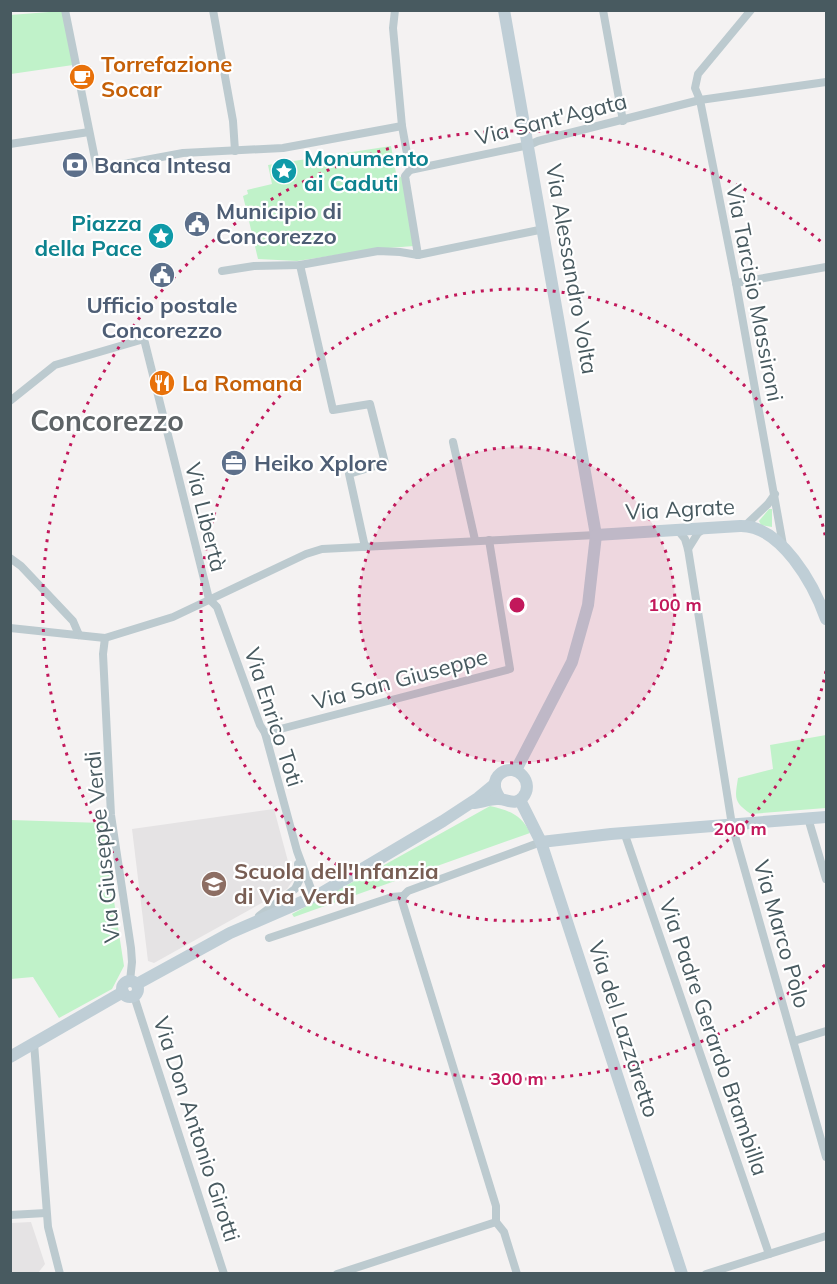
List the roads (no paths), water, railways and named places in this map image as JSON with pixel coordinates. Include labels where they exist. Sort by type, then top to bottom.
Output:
[{"type":"street","points":[[65,10],[97,169],[183,153],[283,148],[402,126]]},
{"type":"street","points":[[213,10],[233,121],[236,151]]},
{"type":"street","points":[[395,10],[393,28],[402,126],[410,170],[405,176],[418,255]]},
{"type":"street","name":"Via Alessandro Volta","points":[[504,10],[596,535],[588,605],[572,662],[516,770]]},
{"type":"street","points":[[603,10],[623,121]]},
{"type":"street","name":"Via Tarcisio Massironi","points":[[751,10],[698,74],[695,88],[700,100],[736,283],[783,545]]},
{"type":"street","name":"Via Sant'Agata","points":[[410,170],[529,145],[700,100],[826,82]]},
{"type":"street","points":[[10,144],[89,132]]},
{"type":"street","points":[[222,271],[254,266],[300,265],[378,251],[418,255],[544,229]]},
{"type":"street","points":[[300,265],[333,410],[370,404],[385,463],[349,474],[365,547]]},
{"type":"street","points":[[736,283],[826,267]]},
{"type":"street","name":"Via Libertà","points":[[10,401],[55,365],[144,339],[208,599]]},
{"type":"street","points":[[453,442],[475,540]]},
{"type":"street","points":[[746,525],[768,504],[774,494]]},
{"type":"street","name":"Via Agrate","points":[[596,535],[746,525],[763,530],[783,545],[797,562],[825,612]]},
{"type":"street","points":[[688,549],[698,533],[708,527]]},
{"type":"street","name":"Via Marco Polo","points":[[677,529],[685,539],[688,549],[732,825],[826,1156]]},
{"type":"street","points":[[10,628],[105,638],[173,616],[306,554],[322,549],[596,535]]},
{"type":"street","name":"Via San Giuseppe","points":[[265,733],[510,669],[489,540]]},
{"type":"street","points":[[10,558],[73,621],[79,634]]},
{"type":"street","name":"Via Enrico Toti","points":[[208,599],[217,607],[260,725],[265,733],[297,851],[314,897]]},
{"type":"street","name":"Via Giuseppe Verdi","points":[[105,638],[103,654],[111,815],[131,948],[131,988]]},
{"type":"street","points":[[10,1057],[131,988],[245,927],[314,897],[470,804],[495,784],[500,774],[516,770],[524,776],[528,786],[520,800],[510,803],[500,798],[495,784]]},
{"type":"street","points":[[470,804],[500,798]]},
{"type":"street","name":"Via del Lazzaretto","points":[[520,800],[541,842],[682,1274]]},
{"type":"street","points":[[517,1274],[504,1232],[496,1222],[496,1206],[402,901],[403,896],[408,891],[541,842],[624,832],[826,817]]},
{"type":"street","points":[[808,818],[826,879]]},
{"type":"street","name":"Via Padre Gerardo Brambilla","points":[[624,832],[768,1254]]},
{"type":"street","name":"Via Enrico Toti","points":[[245,927],[295,889],[299,877],[297,851]]},
{"type":"street","points":[[269,938],[392,897],[403,896]]},
{"type":"street","name":"Via Don Antonio Girotti","points":[[131,988],[224,1274]]},
{"type":"street","points":[[794,1041],[826,1031]]},
{"type":"street","points":[[34,1043],[46,1213],[60,1274]]},
{"type":"street","points":[[10,1215],[46,1213]]},
{"type":"street","points":[[337,1274],[496,1222]]},
{"type":"street","points":[[705,1274],[826,1236]]},
{"type":"place","name":"Torrefazione Socar","points":[[82,77]]},
{"type":"place","name":"Banca Intesa","points":[[75,165]]},
{"type":"place","name":"Monumento ai Caduti","points":[[284,171]]},
{"type":"place","name":"Municipio di Concorezzo","points":[[197,224]]},
{"type":"place","name":"Piazza della Pace","points":[[161,236]]},
{"type":"place","name":"Ufficio postale Concorezzo","points":[[162,275]]},
{"type":"place","name":"La Romana","points":[[162,383]]},
{"type":"place","name":"Heiko Xplore","points":[[234,463]]},
{"type":"place","name":"Scuola dell'Infanzia di Via Verdi","points":[[214,884]]},
{"type":"district","name":"Concorezzo","points":[[107,421]]}]
